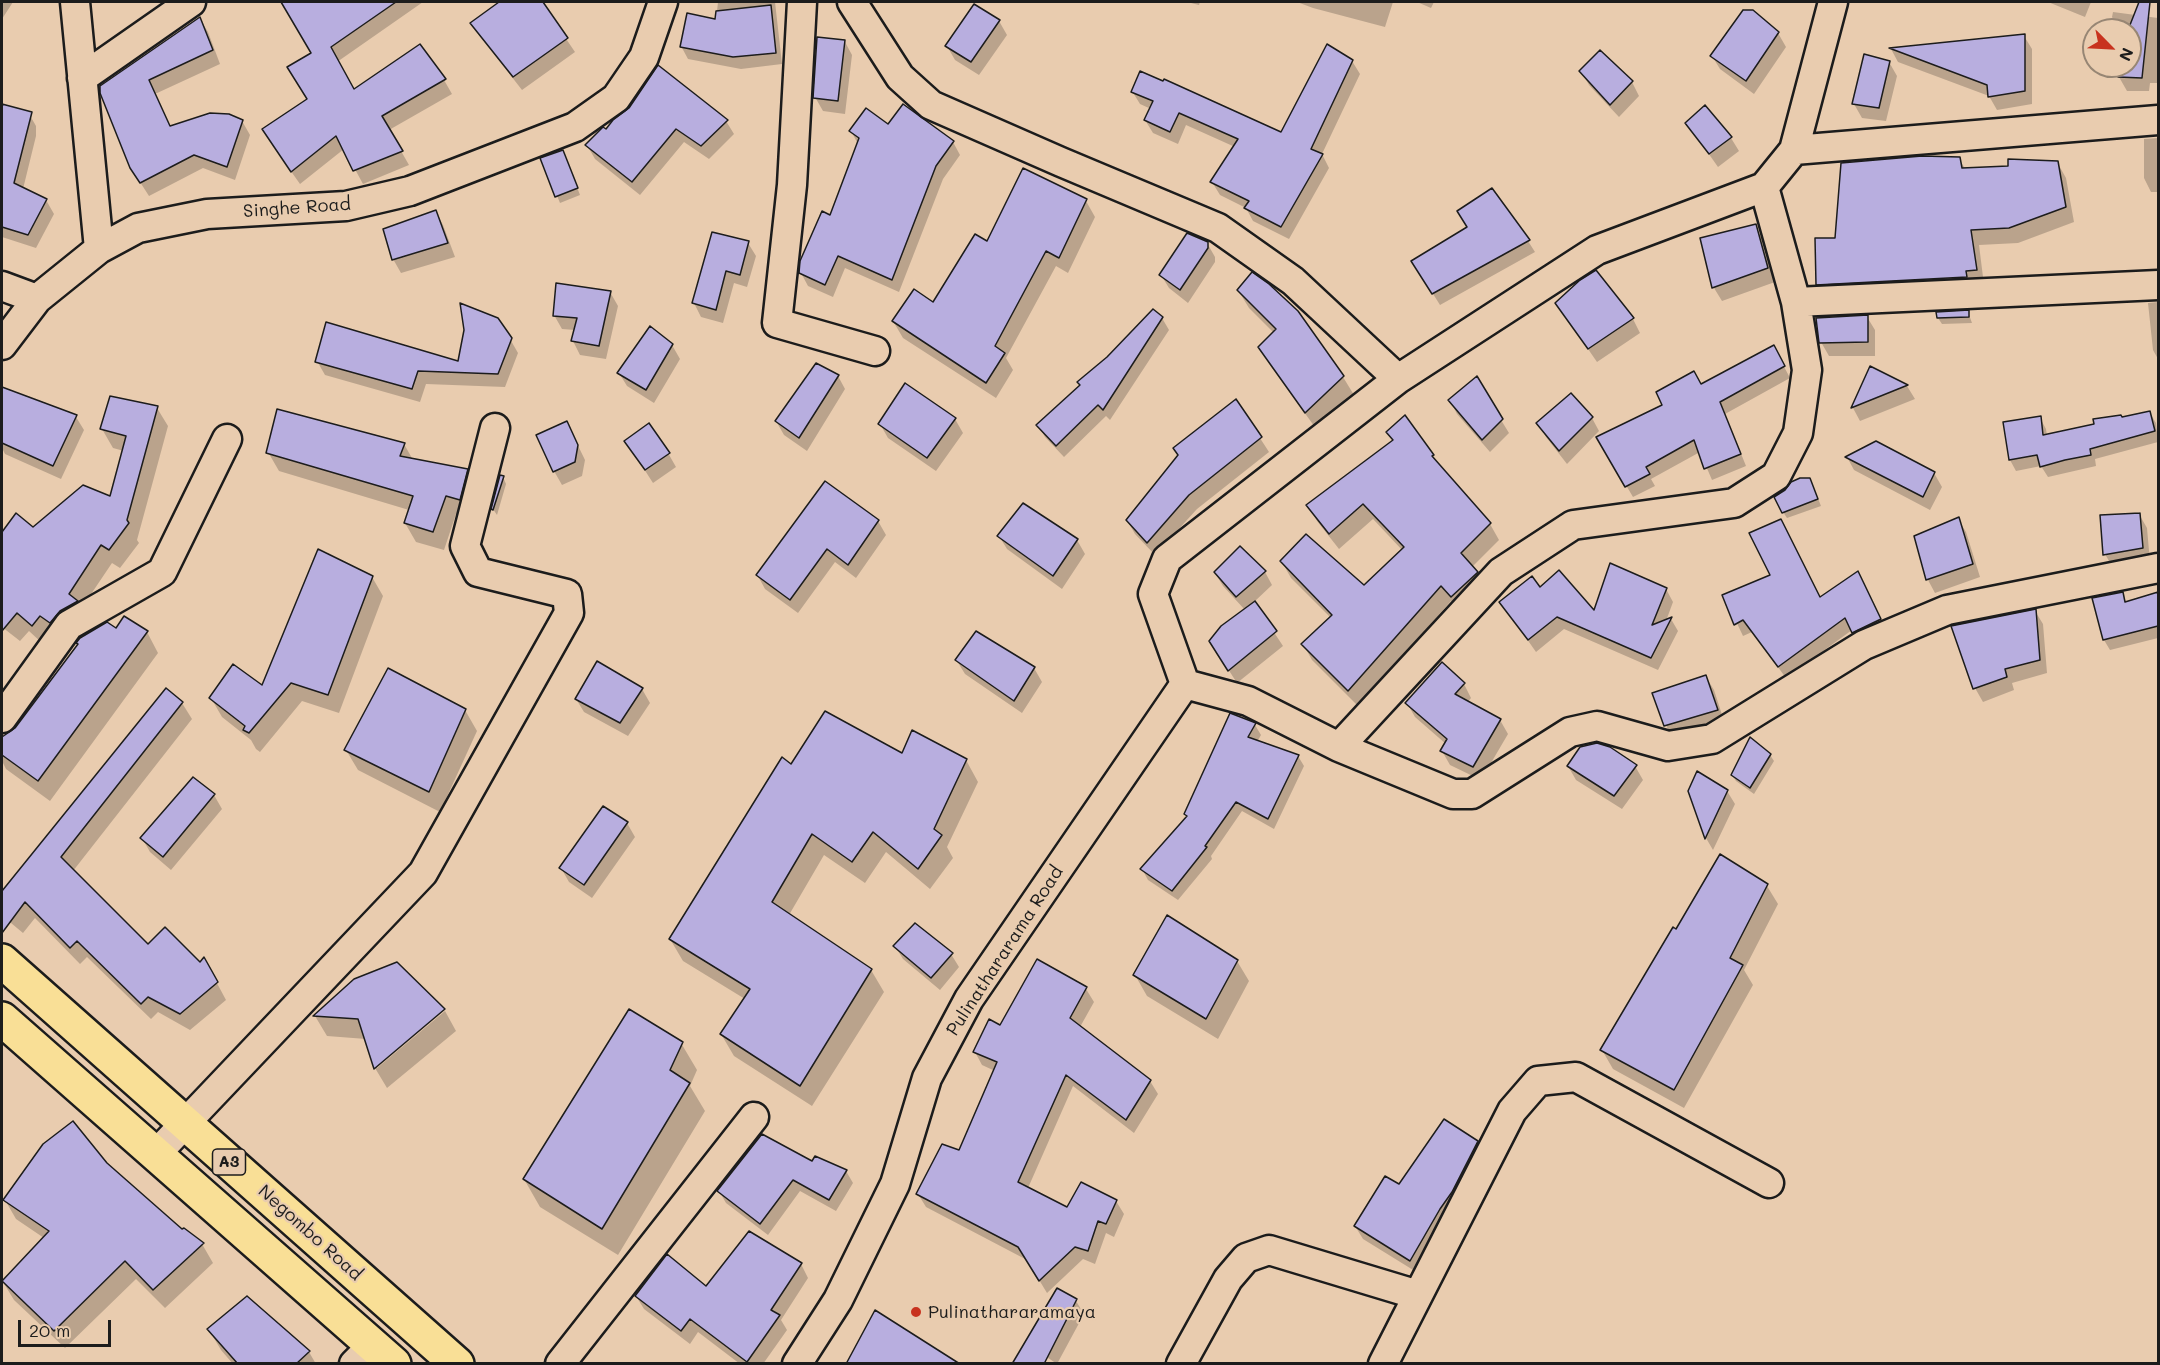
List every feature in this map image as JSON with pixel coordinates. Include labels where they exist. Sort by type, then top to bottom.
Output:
[{"type":"highway","name":"Negombo Road","points":[[2,961],[457,1364]]},
{"type":"highway","name":"A3","points":[[2,1019],[156,1155],[374,1357]]},
{"type":"street","points":[[75,2],[99,249]]},
{"type":"street","points":[[82,78],[191,2]]},
{"type":"street","name":"Singhe Road","points":[[2,345],[37,299],[99,249],[138,228],[207,214],[346,206],[410,191],[575,127],[616,99],[644,57],[663,2]]},
{"type":"street","points":[[802,2],[792,185],[777,323],[875,351]]},
{"type":"street","points":[[852,2],[900,77],[931,105],[1218,228],[1293,281],[1398,379]]},
{"type":"street","points":[[1833,2],[1794,150],[1764,187],[1597,250],[1398,379],[1167,559],[1153,594],[1185,684],[1248,701],[1339,747],[1453,794],[1472,794],[1570,732],[1597,726],[1668,746],[1712,739],[1864,645],[1947,610],[2158,568]]},
{"type":"street","points":[[1794,150],[2158,120]]},
{"type":"street","points":[[1339,747],[1501,572],[1573,525],[1734,503],[1776,476],[1798,433],[1807,370],[1796,302],[1764,187]]},
{"type":"street","points":[[1796,302],[2158,285]]},
{"type":"street","points":[[2,286],[37,299]]},
{"type":"street","points":[[156,1155],[423,873],[569,613],[567,594],[478,572],[465,546],[495,428]]},
{"type":"street","points":[[2,718],[69,625],[162,572],[227,438]]},
{"type":"street","name":"Pulinathararama Road","points":[[797,1364],[838,1300],[895,1184],[927,1078],[969,999],[1185,684]]},
{"type":"street","points":[[1383,1364],[1512,1111],[1538,1081],[1576,1077],[1769,1183]]},
{"type":"street","points":[[560,1364],[754,1117]]},
{"type":"street","points":[[1181,1364],[1228,1279],[1246,1258],[1269,1250],[1418,1295]]},
{"type":"building","points":[[281,2],[396,2],[331,47],[354,89],[420,44],[446,79],[382,116],[403,151],[353,171],[336,136],[291,172],[262,129],[307,99],[287,67],[311,53]]},
{"type":"building","points":[[499,2],[543,2],[568,38],[513,77],[470,23]]},
{"type":"building","points":[[2139,2],[2150,2],[2142,78],[2142,18],[2133,18]]},
{"type":"building","points":[[974,4],[1000,20],[971,62],[945,46]]},
{"type":"building","points":[[771,5],[776,53],[733,57],[680,47],[687,13],[715,19],[716,11]]},
{"type":"building","points":[[1743,10],[1753,10],[1779,32],[1746,81],[1710,56]]},
{"type":"building","points":[[200,17],[213,50],[149,80],[170,126],[210,113],[229,114],[243,120],[227,167],[194,155],[140,183],[130,168],[100,93],[100,86]]},
{"type":"building","points":[[2025,34],[2025,91],[1988,97],[1987,85],[1889,48]]},
{"type":"building","points":[[817,37],[845,40],[838,101],[813,98]]},
{"type":"building","points":[[1327,44],[1353,60],[1311,149],[1323,154],[1281,227],[1244,208],[1249,201],[1210,182],[1238,139],[1179,113],[1170,132],[1144,120],[1153,101],[1131,92],[1140,71],[1163,81],[1164,79],[1281,132]]},
{"type":"building","points":[[1600,50],[1633,81],[1610,105],[1579,71]]},
{"type":"building","points":[[1864,54],[1890,61],[1879,108],[1852,104]]},
{"type":"building","points":[[658,65],[728,120],[701,146],[676,129],[632,182],[585,145],[603,127],[606,129],[613,120],[629,108]]},
{"type":"building","points":[[2,104],[32,112],[14,183],[47,199],[28,235],[2,227]]},
{"type":"building","points":[[903,104],[954,141],[936,166],[892,280],[838,256],[825,285],[799,273],[800,261],[822,211],[830,215],[859,138],[849,131],[866,108],[888,124]]},
{"type":"building","points":[[1705,105],[1732,137],[1709,154],[1685,123]]},
{"type":"building","points":[[563,150],[578,188],[555,197],[540,158]]},
{"type":"building","points":[[1922,156],[1960,157],[1962,168],[2008,166],[2008,159],[2058,161],[2066,207],[2009,228],[1971,230],[1977,270],[1966,271],[1967,277],[1816,285],[1815,238],[1835,238],[1841,163]]},
{"type":"building","points":[[1023,168],[1087,199],[1059,258],[1046,251],[995,346],[1005,353],[986,383],[892,321],[914,289],[933,302],[975,234],[987,241]]},
{"type":"building","points":[[1492,188],[1530,240],[1432,294],[1411,261],[1467,227],[1457,211]]},
{"type":"building","points":[[436,210],[448,243],[392,260],[383,229]]},
{"type":"building","points":[[1756,224],[1768,268],[1712,288],[1700,238]]},
{"type":"building","points":[[712,232],[749,241],[740,275],[726,271],[716,310],[692,303]]},
{"type":"building","points":[[1187,233],[1208,242],[1208,248],[1180,290],[1159,275]]},
{"type":"building","points":[[1596,270],[1634,318],[1588,349],[1555,303],[1580,280]]},
{"type":"building","points":[[1252,272],[1269,284],[1298,311],[1344,376],[1305,413],[1258,347],[1276,329],[1237,290]]},
{"type":"building","points":[[556,283],[611,291],[599,346],[571,341],[577,318],[553,316]]},
{"type":"building","points":[[460,303],[498,318],[512,338],[498,374],[418,371],[412,389],[315,362],[326,322],[458,361],[464,330]]},
{"type":"building","points":[[1153,309],[1163,317],[1103,410],[1098,405],[1056,446],[1036,425],[1080,385],[1077,382],[1107,357]]},
{"type":"building","points":[[1969,310],[1969,317],[1937,318],[1936,312]]},
{"type":"building","points":[[1868,315],[1868,342],[1819,343],[1816,318]]},
{"type":"building","points":[[650,326],[673,344],[646,390],[617,373]]},
{"type":"building","points":[[1774,345],[1785,366],[1720,402],[1741,454],[1704,469],[1694,440],[1646,467],[1650,474],[1625,487],[1596,437],[1662,405],[1656,392],[1694,371],[1701,384]]},
{"type":"building","points":[[816,363],[839,375],[799,438],[775,421]]},
{"type":"building","points":[[1870,366],[1908,385],[1851,408]]},
{"type":"building","points":[[1477,376],[1503,419],[1482,440],[1448,400]]},
{"type":"building","points":[[905,383],[956,418],[927,458],[878,424]]},
{"type":"building","points":[[2,387],[77,415],[53,466],[2,443]]},
{"type":"building","points":[[1571,393],[1593,417],[1559,451],[1536,423]]},
{"type":"building","points":[[110,396],[158,406],[127,520],[129,523],[109,550],[101,545],[69,594],[78,601],[60,611],[50,623],[40,616],[32,626],[17,613],[2,631],[2,532],[16,513],[33,527],[83,485],[110,496],[126,436],[100,429]]},
{"type":"building","points":[[1236,399],[1262,437],[1189,495],[1147,543],[1126,520],[1178,455],[1173,448]]},
{"type":"building","points":[[277,409],[405,443],[400,456],[468,469],[460,500],[446,496],[433,532],[404,523],[413,496],[266,453]]},
{"type":"building","points":[[2150,411],[2155,431],[2090,449],[2091,455],[2040,467],[2037,455],[2009,460],[2003,422],[2041,416],[2043,435],[2094,424],[2093,419],[2121,415],[2122,417]]},
{"type":"building","points":[[1405,415],[1434,455],[1432,456],[1491,523],[1461,553],[1478,572],[1451,597],[1441,586],[1348,691],[1301,644],[1332,615],[1280,561],[1306,534],[1364,585],[1404,547],[1363,504],[1329,534],[1306,505],[1393,440],[1386,432]]},
{"type":"building","points":[[567,421],[578,445],[575,462],[553,472],[536,435]]},
{"type":"building","points":[[649,423],[670,453],[645,470],[624,441]]},
{"type":"building","points":[[1876,441],[1935,472],[1923,497],[1845,457]]},
{"type":"building","points":[[500,475],[504,476],[493,510],[491,509]]},
{"type":"building","points":[[1800,478],[1810,478],[1818,499],[1782,513],[1774,497],[1785,490],[1791,482]]},
{"type":"building","points":[[825,481],[879,520],[848,565],[827,549],[790,600],[756,575]]},
{"type":"building","points":[[1023,503],[1078,539],[1053,576],[997,536]]},
{"type":"building","points":[[2140,513],[2143,548],[2103,555],[2100,515]]},
{"type":"building","points":[[1959,517],[1973,564],[1926,580],[1914,536]]},
{"type":"building","points":[[1781,519],[1820,597],[1858,571],[1881,619],[1852,633],[1845,618],[1778,667],[1743,620],[1734,625],[1722,595],[1770,575],[1749,533]]},
{"type":"building","points":[[1240,546],[1266,571],[1236,597],[1214,572]]},
{"type":"building","points":[[318,549],[373,576],[328,695],[291,683],[249,733],[243,730],[245,726],[209,698],[233,664],[262,685]]},
{"type":"building","points":[[1610,563],[1667,588],[1652,625],[1672,617],[1651,658],[1557,617],[1528,640],[1499,602],[1532,576],[1540,587],[1559,570],[1594,610]]},
{"type":"building","points":[[2123,592],[2125,602],[2158,592],[2158,626],[2103,640],[2092,598]]},
{"type":"building","points":[[1255,601],[1277,631],[1228,671],[1209,641],[1221,626]]},
{"type":"building","points":[[2036,609],[2040,660],[2005,669],[2007,677],[1973,689],[1951,626]]},
{"type":"building","points":[[124,616],[148,631],[38,781],[2,755],[2,737],[15,728],[78,644],[76,643],[80,638],[107,622],[116,628]]},
{"type":"building","points":[[976,631],[1035,667],[1014,701],[955,660]]},
{"type":"building","points":[[597,661],[643,688],[620,723],[575,699]]},
{"type":"building","points":[[1442,662],[1465,683],[1455,694],[1501,719],[1473,767],[1440,751],[1447,739],[1405,703]]},
{"type":"building","points":[[388,668],[466,709],[429,792],[344,750]]},
{"type":"building","points":[[1706,675],[1718,710],[1664,726],[1652,693]]},
{"type":"building","points":[[166,688],[183,702],[61,857],[148,944],[165,927],[200,962],[204,957],[218,982],[180,1014],[148,997],[141,1004],[77,941],[70,948],[25,902],[2,933],[2,891]]},
{"type":"building","points":[[825,711],[902,753],[912,730],[967,759],[934,829],[942,835],[918,869],[873,832],[852,862],[812,834],[772,902],[872,969],[800,1086],[720,1034],[750,989],[669,939],[782,757],[791,764]]},
{"type":"building","points":[[1230,713],[1256,723],[1248,737],[1299,755],[1268,819],[1236,802],[1205,846],[1207,847],[1172,891],[1140,869],[1187,816],[1184,814]]},
{"type":"building","points":[[1750,737],[1771,754],[1750,788],[1731,775]]},
{"type":"building","points":[[1597,743],[1610,747],[1637,765],[1614,796],[1567,766],[1580,747]]},
{"type":"building","points":[[1697,771],[1728,790],[1705,839],[1688,791]]},
{"type":"building","points":[[193,777],[215,794],[163,857],[140,838]]},
{"type":"building","points":[[603,806],[628,822],[584,885],[559,868]]},
{"type":"building","points":[[1720,854],[1768,884],[1730,958],[1743,965],[1674,1090],[1600,1050],[1673,927],[1676,929]]},
{"type":"building","points":[[1167,915],[1238,960],[1206,1019],[1133,975]]},
{"type":"building","points":[[915,923],[953,953],[931,978],[893,946]]},
{"type":"building","points":[[1037,959],[1087,987],[1070,1018],[1151,1080],[1126,1120],[1066,1075],[1018,1182],[1067,1207],[1081,1182],[1117,1200],[1106,1224],[1098,1221],[1088,1251],[1075,1247],[1039,1281],[1018,1247],[916,1194],[942,1144],[959,1150],[997,1062],[973,1052],[989,1019],[1000,1025]]},
{"type":"building","points":[[397,962],[445,1009],[374,1069],[358,1019],[313,1016],[354,979]]},
{"type":"building","points":[[629,1009],[683,1042],[670,1070],[690,1083],[602,1229],[523,1179]]},
{"type":"building","points":[[1444,1119],[1478,1141],[1452,1192],[1410,1261],[1354,1226],[1385,1176],[1399,1184]]},
{"type":"building","points":[[73,1121],[107,1163],[182,1229],[184,1228],[204,1243],[153,1290],[125,1261],[54,1331],[2,1281],[49,1231],[3,1200],[43,1144]]},
{"type":"building","points":[[762,1134],[812,1161],[815,1156],[847,1170],[829,1200],[793,1180],[760,1224],[717,1191]]},
{"type":"building","points":[[749,1231],[802,1263],[771,1310],[780,1315],[747,1362],[690,1319],[681,1331],[635,1296],[667,1254],[706,1286]]},
{"type":"building","points":[[1057,1288],[1077,1299],[1044,1364],[1012,1364]]},
{"type":"building","points":[[247,1296],[310,1351],[296,1364],[238,1364],[207,1329]]},
{"type":"building","points":[[875,1310],[960,1364],[846,1364]]},
{"type":"place","name":"Pulinathararamaya","points":[[916,1312]]}]
